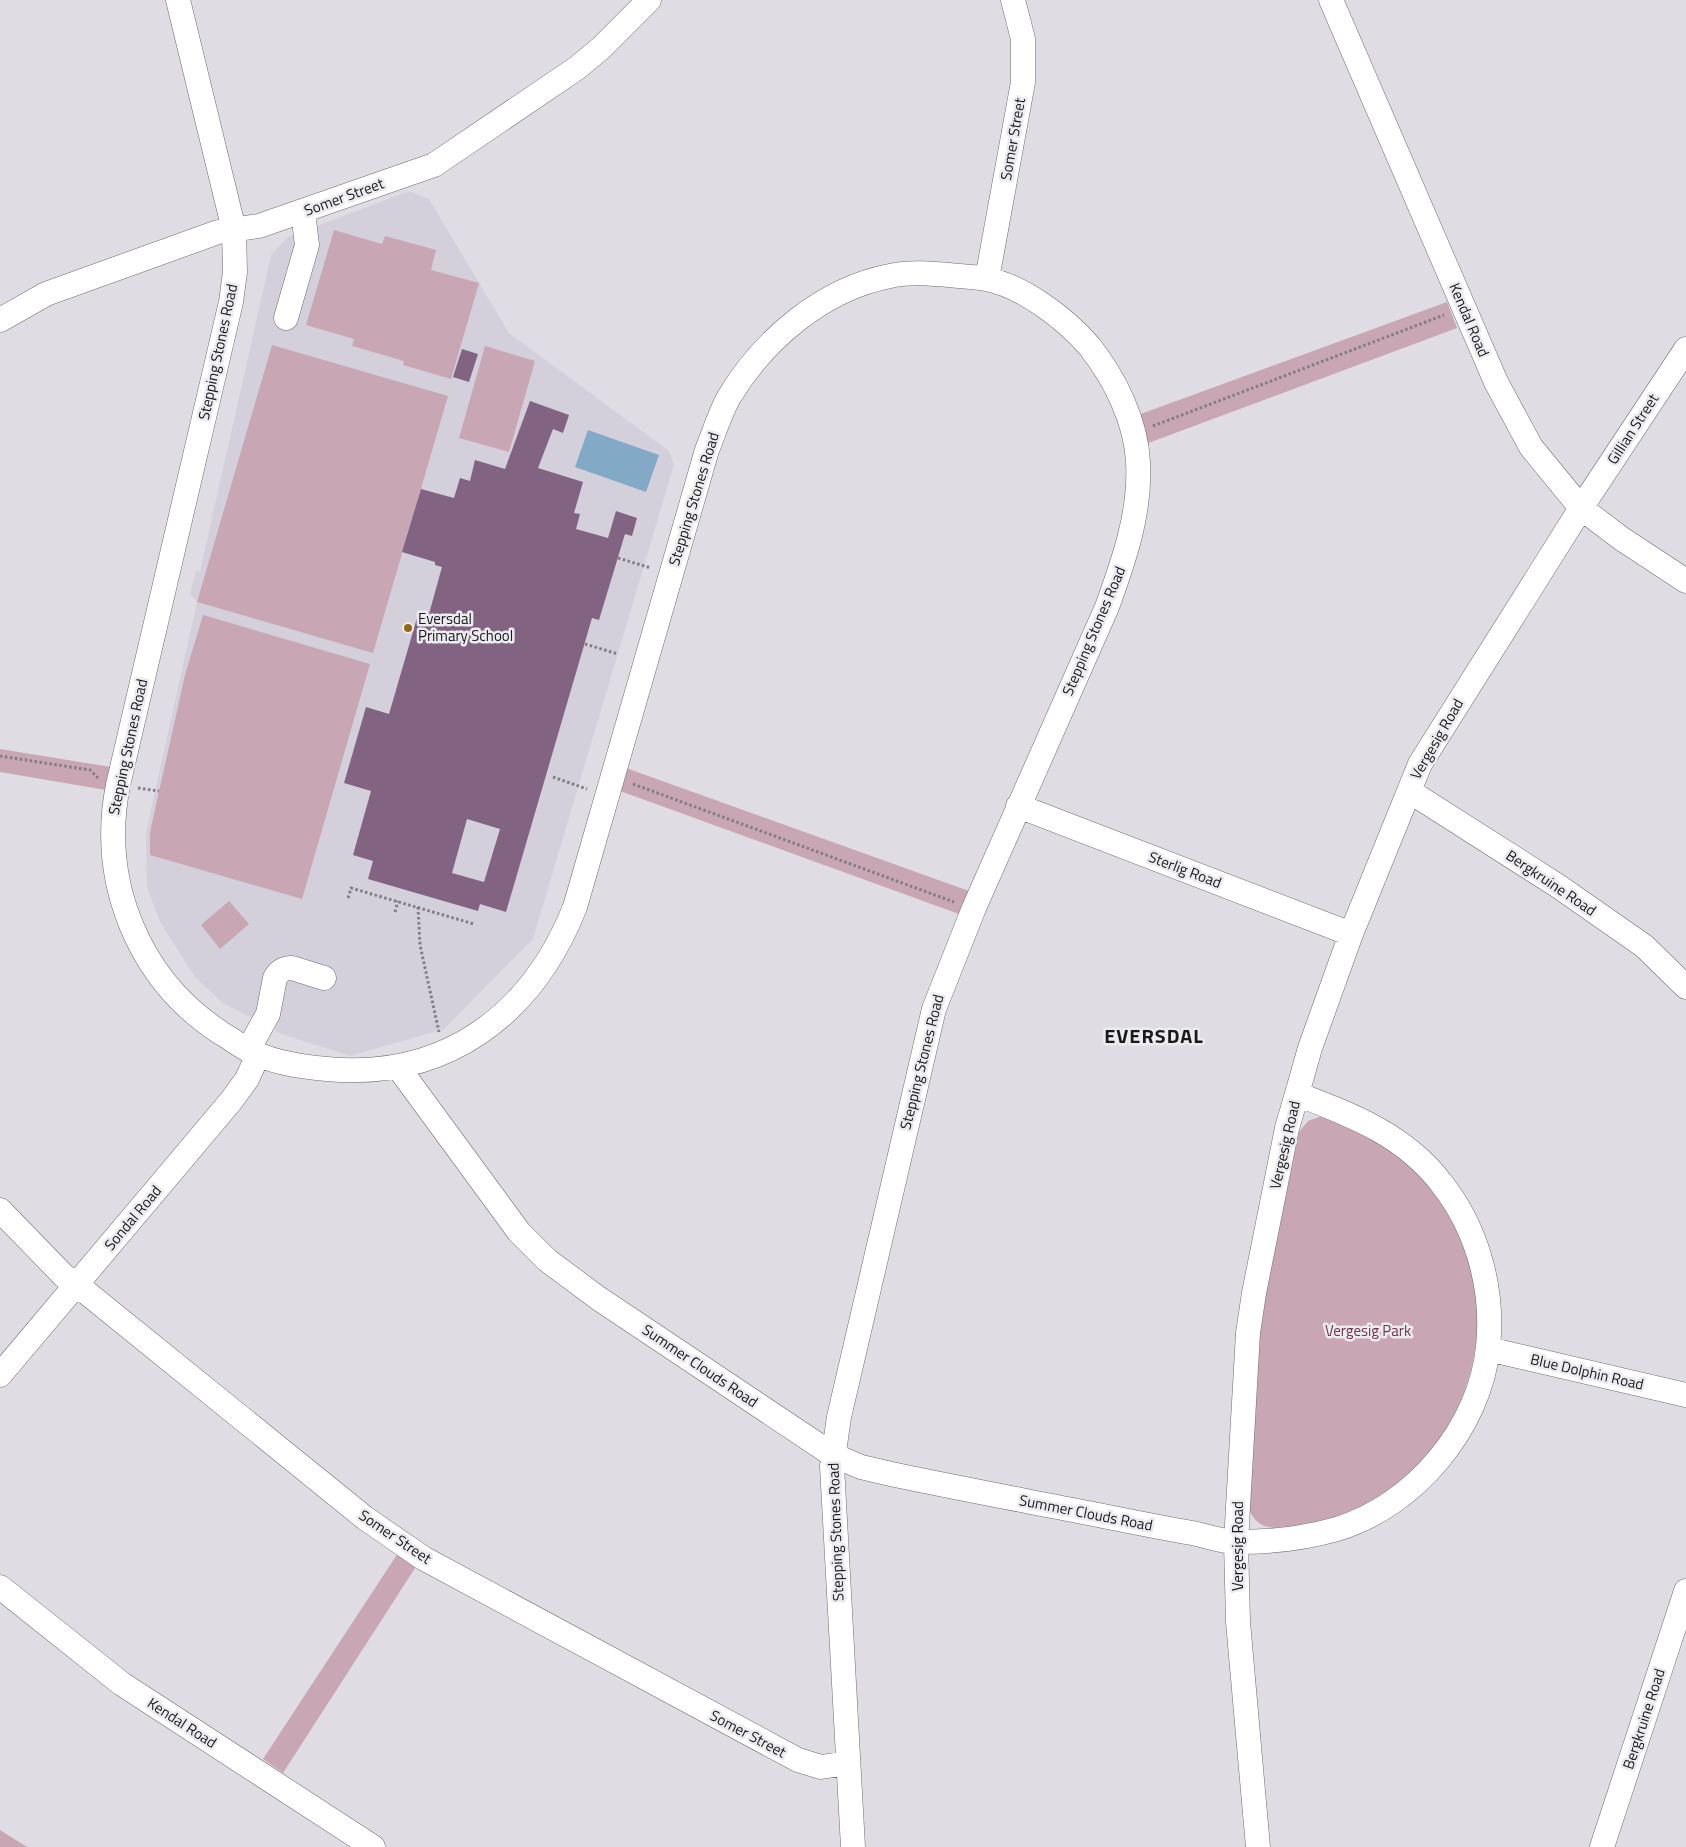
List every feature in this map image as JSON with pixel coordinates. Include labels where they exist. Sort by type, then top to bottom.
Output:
[{"type":"street","name":"Stepping Stones Road","points":[[178,0],[234,230],[235,272],[231,302],[115,797],[112,844],[114,866],[122,903],[136,937],[155,969],[173,993],[208,1024],[253,1052],[304,1067],[348,1071],[398,1067],[444,1051],[485,1029],[513,1006],[532,986],[563,938],[575,907],[707,450],[729,398],[749,369],[783,332],[814,308],[851,288],[891,276],[935,274],[987,279],[1016,290],[1048,308],[1078,333],[1102,362],[1120,394],[1134,434],[1138,460],[1138,491],[1123,564],[1107,607],[974,908],[934,1009],[839,1417],[832,1466],[853,1847]]},
{"type":"street","name":"Somer Street","points":[[0,320],[46,294],[218,232],[259,226],[434,165],[577,68],[601,48],[649,0]]},
{"type":"street","name":"Somer Street","points":[[987,279],[1023,82],[1023,40],[1013,0]]},
{"type":"street","name":"Kendal Road","points":[[1331,0],[1463,307],[1514,418],[1531,447],[1581,508],[1622,539],[1686,581]]},
{"type":"street","points":[[286,318],[307,245],[303,212]]},
{"type":"street","name":"Gillian Street","points":[[1581,508],[1686,349]]},
{"type":"street","name":"Vergesig Road","points":[[1258,1847],[1238,1622],[1236,1542],[1250,1325],[1285,1138],[1310,1048],[1351,934],[1408,791],[1434,738],[1581,508]]},
{"type":"street","name":"Bergkruine Road","points":[[1408,791],[1558,886],[1644,946],[1686,987]]},
{"type":"street","name":"Sterlig Road","points":[[1018,806],[1351,934]]},
{"type":"street","name":"Sondal Road","points":[[0,1375],[231,1101],[247,1079],[253,1052],[268,1014],[274,978],[278,973],[287,968],[292,968],[324,978]]},
{"type":"street","name":"Summer Clouds Road","points":[[398,1067],[519,1232],[547,1260],[598,1298],[833,1455],[861,1467],[891,1474],[1236,1542],[1302,1537],[1339,1528],[1370,1515],[1395,1500],[1426,1472],[1457,1432],[1479,1385],[1488,1349],[1489,1314],[1486,1281],[1478,1249],[1464,1215],[1442,1183],[1416,1155],[1390,1134],[1357,1117],[1297,1094]]},
{"type":"street","name":"Somer Street","points":[[0,1210],[64,1276],[365,1518],[423,1558],[798,1760],[821,1767],[848,1763]]},
{"type":"street","name":"Blue Dolphin Road","points":[[1488,1349],[1686,1395]]},
{"type":"street","name":"Kendal Road","points":[[0,1587],[122,1684],[373,1847]]},
{"type":"street","name":"Bergkruine Road","points":[[1602,1847],[1686,1591]]},
{"type":"path","points":[[1134,434],[1463,307]]},
{"type":"path","points":[[618,558],[671,574]]},
{"type":"path","points":[[585,644],[618,654]]},
{"type":"path","points":[[0,756],[90,770],[115,797]]},
{"type":"path","points":[[553,776],[588,790]]},
{"type":"path","points":[[626,781],[974,908]]},
{"type":"path","points":[[143,788],[159,791]]},
{"type":"path","points":[[348,898],[351,888],[474,924]]},
{"type":"path","points":[[395,912],[398,901]]},
{"type":"path","points":[[418,907],[420,946],[444,1051]]},
{"type":"shaded area","name":"Eversdal Primary School","points":[[409,191],[429,199],[509,333],[669,451],[674,465],[533,939],[444,1029],[350,1056],[276,1032],[274,1016],[261,1010],[250,1017],[223,1003],[195,977],[161,924],[147,888],[146,832],[197,602],[190,594],[196,571],[200,571],[271,255],[288,237]]},
{"type":"green space","points":[[334,230],[382,244],[385,236],[436,250],[431,270],[479,283],[451,379],[403,365],[404,361],[352,346],[354,339],[306,325]]},
{"type":"green space","points":[[1447,302],[1457,328],[1143,445],[1138,415]]},
{"type":"green space","points":[[272,345],[448,396],[373,653],[197,602]]},
{"type":"green space","points":[[485,346],[535,361],[509,452],[459,438]]},
{"type":"green space","points":[[203,615],[370,664],[302,899],[150,855],[150,832],[185,675]]},
{"type":"green space","points":[[0,749],[111,767],[106,790],[0,772]]},
{"type":"green space","points":[[626,768],[969,891],[959,914],[620,791]]},
{"type":"green space","points":[[229,901],[249,924],[220,949],[201,925]]},
{"type":"green space","name":"Vergesig Park","points":[[1328,1116],[1402,1156],[1422,1175],[1449,1215],[1470,1263],[1477,1313],[1473,1362],[1457,1409],[1431,1451],[1395,1485],[1352,1511],[1301,1525],[1271,1528],[1259,1523],[1249,1510],[1261,1318],[1299,1132],[1308,1121]]},
{"type":"green space","points":[[398,1553],[417,1565],[283,1773],[263,1759]]},
{"type":"green space","points":[[0,1830],[27,1847],[0,1847]]},
{"type":"water","points":[[588,430],[659,455],[646,492],[575,467]]},
{"type":"building","points":[[462,349],[478,354],[469,382],[453,377]]},
{"type":"building","points":[[530,401],[569,415],[563,433],[553,429],[538,468],[583,482],[574,513],[580,514],[576,529],[608,538],[616,511],[637,518],[632,536],[625,534],[599,620],[592,618],[506,912],[480,904],[478,911],[368,879],[373,861],[353,855],[371,791],[344,783],[366,707],[389,714],[417,618],[427,621],[442,567],[435,565],[435,562],[402,552],[421,489],[454,498],[460,478],[470,481],[475,460],[505,469]],"holes":[[[467,819],[500,829],[484,882],[452,873]]]},
{"type":"place","name":"Eversdal Primary School","points":[[408,628]]},
{"type":"district","name":"EVERSDAL","points":[[1154,1036]]}]
